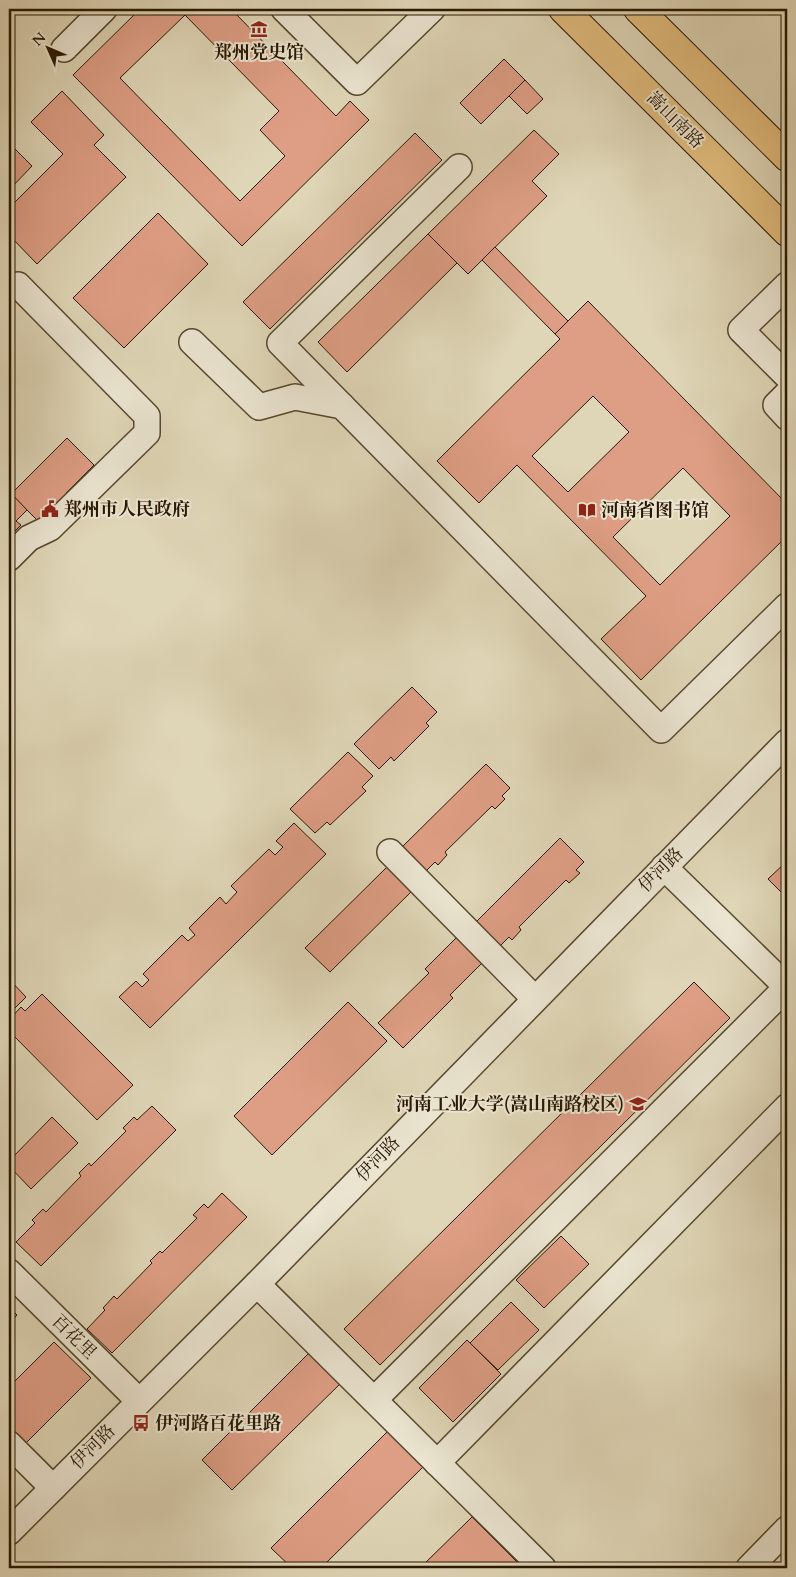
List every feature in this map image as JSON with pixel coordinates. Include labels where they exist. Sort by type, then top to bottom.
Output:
[{"type":"main road","name":"嵩山南路","points":[[563,9],[787,232]]},
{"type":"main road","points":[[638,9],[787,156]]},
{"type":"street","points":[[64,49],[104,9]]},
{"type":"street","points":[[284,9],[358,82],[432,9]]},
{"type":"street","points":[[459,167],[280,343],[661,730],[787,606]]},
{"type":"street","points":[[9,558],[29,538],[50,528],[148,434],[147,416],[12,285]]},
{"type":"street","points":[[787,285],[741,330],[787,376]]},
{"type":"street","points":[[192,342],[259,407],[295,397],[342,406]]},
{"type":"street","points":[[787,394],[776,406],[787,417]]},
{"type":"street","name":"伊河路","points":[[9,1532],[257,1284],[787,742]]},
{"type":"street","points":[[390,852],[535,999]]},
{"type":"street","points":[[374,1400],[787,987],[664,867]]},
{"type":"street","points":[[437,1463],[787,1107]]},
{"type":"street","name":"百花里","points":[[9,1272],[139,1401]]},
{"type":"street","points":[[257,1284],[543,1568]]},
{"type":"street","points":[[9,1444],[53,1488]]},
{"type":"street","points":[[749,1568],[787,1529]]},
{"type":"building","points":[[140,9],[231,9],[336,116],[350,101],[369,120],[242,246],[73,75]],"holes":[[[185,15],[279,111],[260,130],[285,156],[240,201],[120,78]]]},
{"type":"building","points":[[504,59],[525,80],[481,124],[460,103]]},
{"type":"building","points":[[525,80],[543,99],[527,114],[509,96]]},
{"type":"building","points":[[62,91],[104,135],[94,145],[126,177],[37,264],[9,235],[9,208],[63,154],[31,122]]},
{"type":"building","points":[[534,130],[559,154],[532,181],[547,196],[468,274],[428,234]]},
{"type":"building","points":[[415,133],[442,160],[270,329],[243,302]]},
{"type":"building","points":[[9,143],[32,166],[9,190]]},
{"type":"building","points":[[158,213],[208,264],[124,348],[73,298]]},
{"type":"building","points":[[428,234],[457,263],[347,372],[318,342]]},
{"type":"building","points":[[495,247],[568,321],[555,334],[482,260]]},
{"type":"building","points":[[588,301],[787,504],[787,536],[641,680],[601,639],[646,596],[517,465],[479,503],[437,461],[560,339],[555,334]],"holes":[[[593,396],[629,432],[568,492],[532,456]],[[683,468],[730,516],[660,585],[613,537]]]},
{"type":"building","points":[[67,438],[94,465],[66,493],[69,496],[50,516],[46,513],[38,521],[11,494]]},
{"type":"building","points":[[9,491],[27,510],[16,521],[21,525],[9,537]]},
{"type":"building","points":[[412,687],[437,712],[426,723],[429,726],[394,761],[391,757],[379,769],[354,744]]},
{"type":"building","points":[[348,752],[373,776],[362,787],[366,791],[330,825],[327,822],[315,833],[290,809]]},
{"type":"building","points":[[486,764],[510,788],[502,796],[505,799],[495,809],[492,806],[445,852],[447,855],[438,865],[435,862],[423,874],[399,850]]},
{"type":"building","points":[[294,823],[326,854],[150,1028],[119,997],[136,981],[142,987],[149,980],[143,974],[182,935],[188,941],[195,935],[189,928],[220,897],[226,904],[237,892],[231,886],[269,849],[275,855],[283,847],[276,841]]},
{"type":"building","points":[[560,838],[584,862],[576,870],[580,873],[569,883],[566,880],[519,927],[521,930],[512,940],[509,937],[498,948],[474,924]]},
{"type":"building","points":[[787,861],[787,898],[768,879]]},
{"type":"building","points":[[389,865],[413,890],[330,972],[305,948]]},
{"type":"building","points":[[461,933],[486,959],[450,995],[453,998],[403,1048],[378,1023],[429,973],[425,969]]},
{"type":"building","points":[[9,979],[26,997],[9,1014]]},
{"type":"building","points":[[694,982],[730,1018],[380,1365],[344,1329]]},
{"type":"building","points":[[42,994],[133,1085],[97,1120],[9,1031],[9,1020],[21,1007],[25,1011]]},
{"type":"building","points":[[348,1002],[387,1041],[272,1155],[234,1116]]},
{"type":"building","points":[[152,1106],[176,1130],[41,1266],[16,1242],[35,1223],[32,1220],[43,1209],[46,1212],[81,1176],[79,1173],[89,1163],[91,1166],[126,1131],[123,1128],[134,1117],[137,1120]]},
{"type":"building","points":[[52,1117],[78,1143],[31,1189],[9,1166],[9,1161]]},
{"type":"building","points":[[222,1193],[247,1217],[112,1353],[87,1329],[105,1310],[103,1308],[114,1296],[117,1299],[152,1263],[150,1261],[160,1251],[162,1253],[197,1218],[193,1215],[204,1204],[208,1208]]},
{"type":"building","points":[[561,1236],[589,1264],[544,1308],[516,1280]]},
{"type":"building","points":[[511,1302],[539,1330],[498,1370],[470,1343]]},
{"type":"building","points":[[9,1307],[17,1315],[9,1324]]},
{"type":"building","points":[[467,1340],[501,1374],[453,1422],[419,1388]]},
{"type":"building","points":[[54,1342],[91,1378],[9,1460],[9,1387]]},
{"type":"building","points":[[312,1350],[343,1381],[232,1490],[202,1460]]},
{"type":"building","points":[[391,1428],[426,1464],[321,1568],[292,1568],[271,1548]]},
{"type":"building","points":[[472,1517],[520,1565],[516,1568],[420,1568]]},
{"type":"place","name":"郑州党史馆","points":[[259,29]]},
{"type":"place","name":"郑州市人民政府","points":[[50,509]]},
{"type":"place","name":"河南省图书馆","points":[[587,510]]},
{"type":"place","name":"河南工业大学(嵩山南路校区)","points":[[638,1104]]},
{"type":"place","name":"伊河路百花里路","points":[[141,1423]]}]
